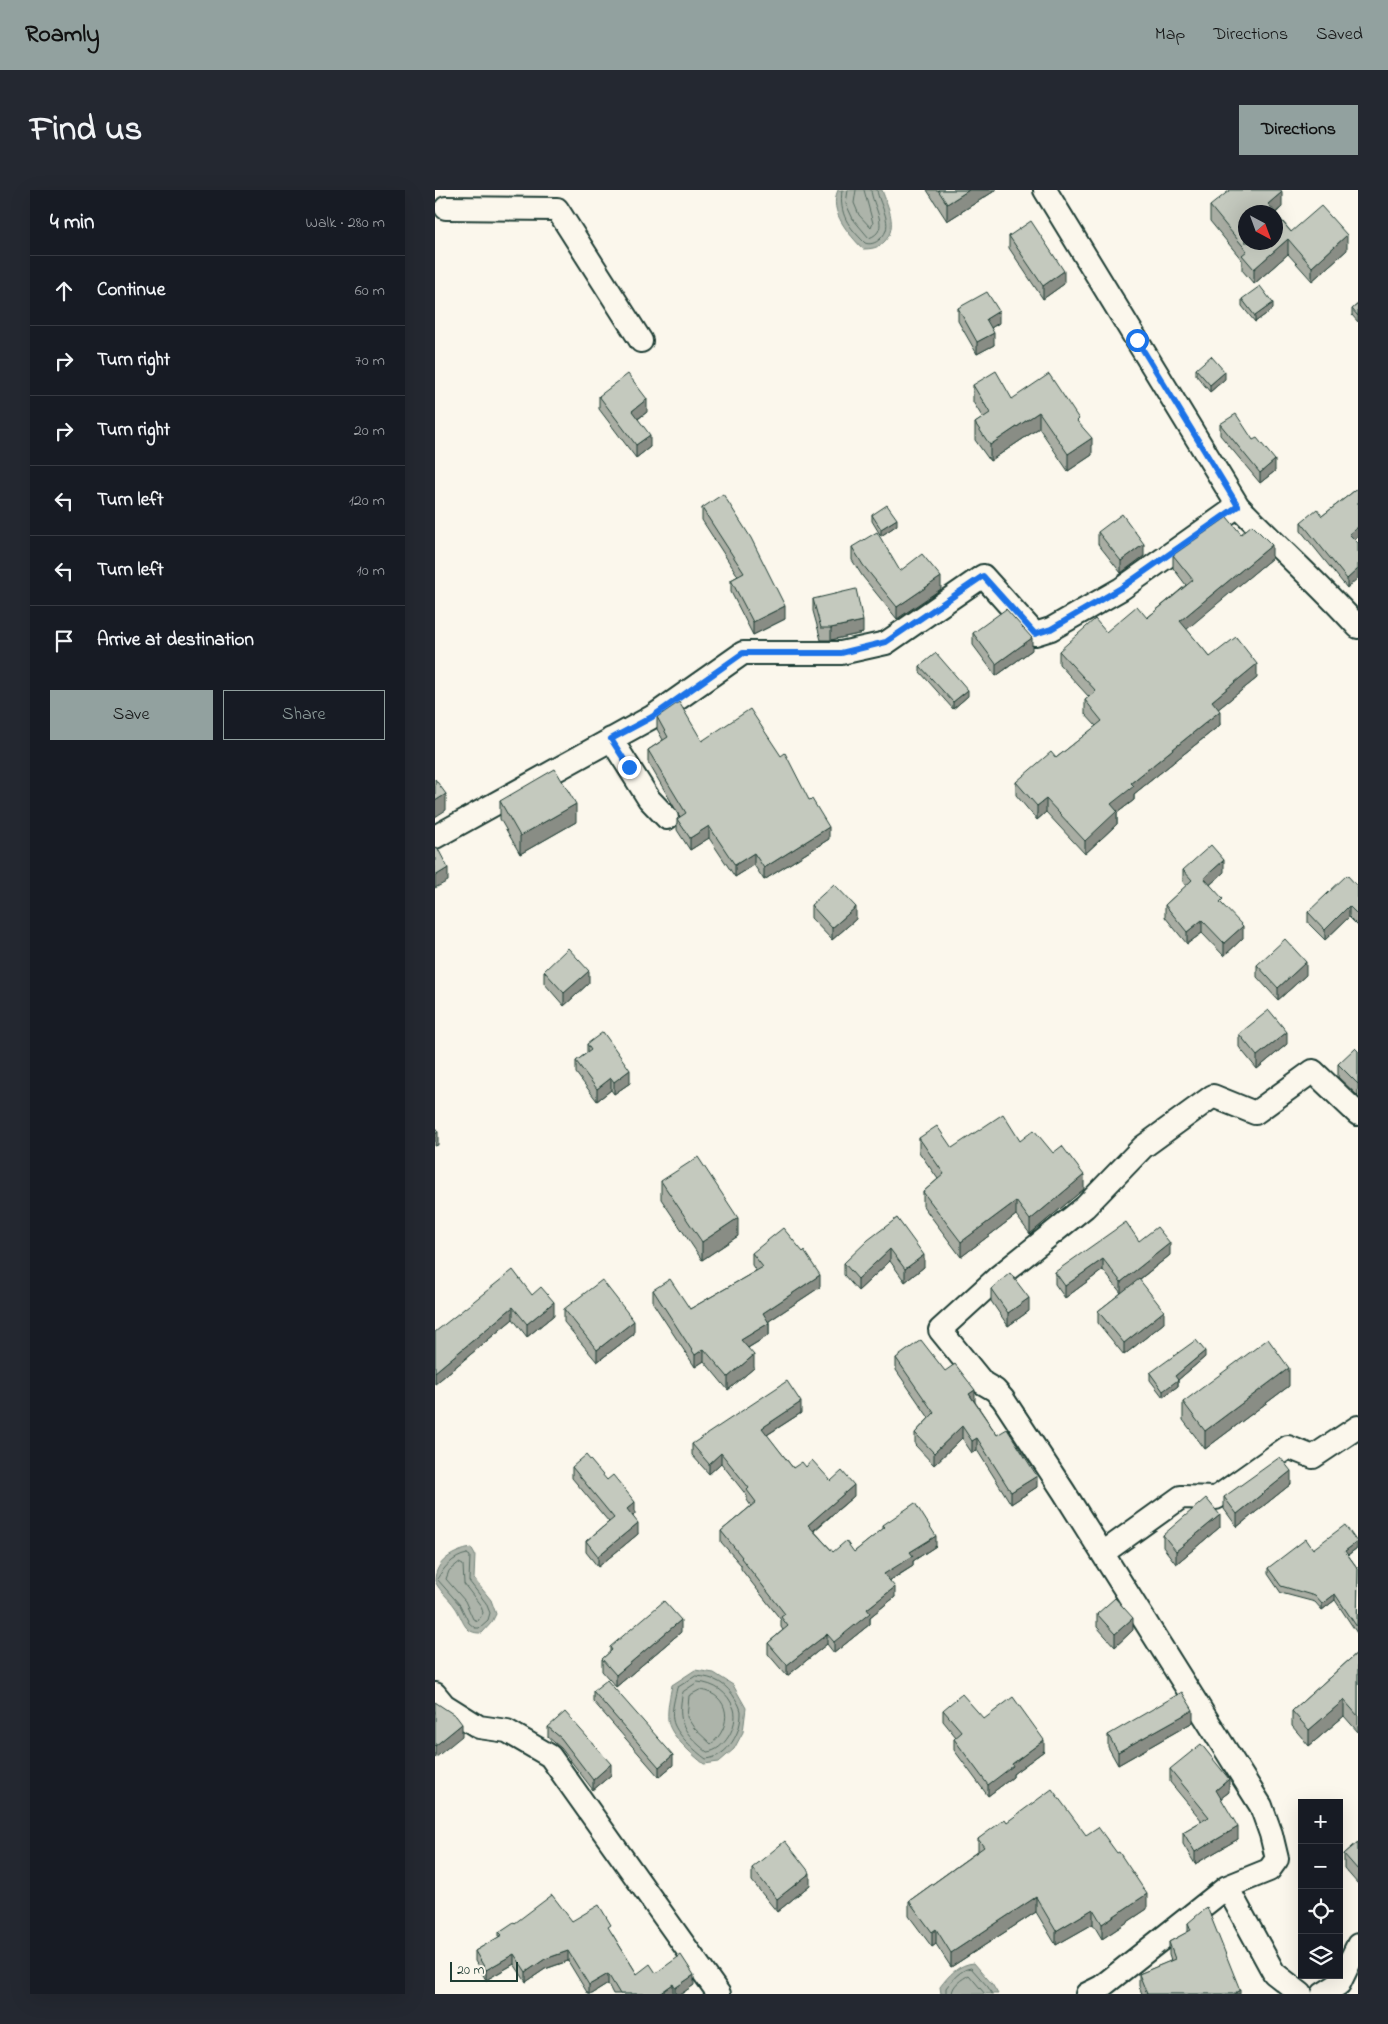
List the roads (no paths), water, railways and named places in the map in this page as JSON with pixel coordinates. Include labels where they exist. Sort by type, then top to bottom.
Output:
[{"type":"street","points":[[1045,190],[1238,506],[1329,595],[1358,627]]},
{"type":"street","points":[[441,206],[557,209],[641,341]]},
{"type":"street","points":[[435,837],[652,717],[743,653],[841,653],[886,642],[983,576],[1035,634],[1051,629],[1121,588],[1238,506]]},
{"type":"street","points":[[611,739],[649,798],[667,818]]},
{"type":"street","points":[[1087,1994],[1101,1987],[1227,1887],[1269,1870],[1277,1859],[1261,1806],[1103,1553],[1003,1399],[995,1390],[983,1383],[940,1330],[998,1277],[1085,1206],[1143,1147],[1213,1096],[1255,1113],[1313,1071],[1358,1114]]},
{"type":"street","points":[[1103,1553],[1181,1497],[1216,1498],[1288,1447],[1313,1457],[1358,1427]]},
{"type":"street","points":[[435,1694],[444,1706],[479,1727],[507,1731],[550,1756],[719,1994]]},
{"type":"street","points":[[1227,1887],[1274,1973],[1301,1994]]},
{"type":"street","points":[[1323,1994],[1339,1984],[1358,1945]]},
{"type":"water","points":[[838,190],[882,190],[891,216],[891,229],[883,243],[875,248],[863,249],[846,230],[841,222],[836,206]]},
{"type":"water","points":[[471,1548],[475,1555],[474,1579],[491,1600],[496,1614],[492,1622],[482,1633],[476,1633],[467,1629],[455,1607],[435,1581],[438,1568],[447,1558],[452,1554]]},
{"type":"water","points":[[695,1670],[714,1673],[733,1685],[746,1708],[743,1732],[734,1749],[719,1762],[704,1764],[682,1744],[669,1726],[668,1711],[672,1685]]},
{"type":"water","points":[[974,1963],[998,1994],[941,1994],[940,1987],[951,1974],[964,1965]]}]
